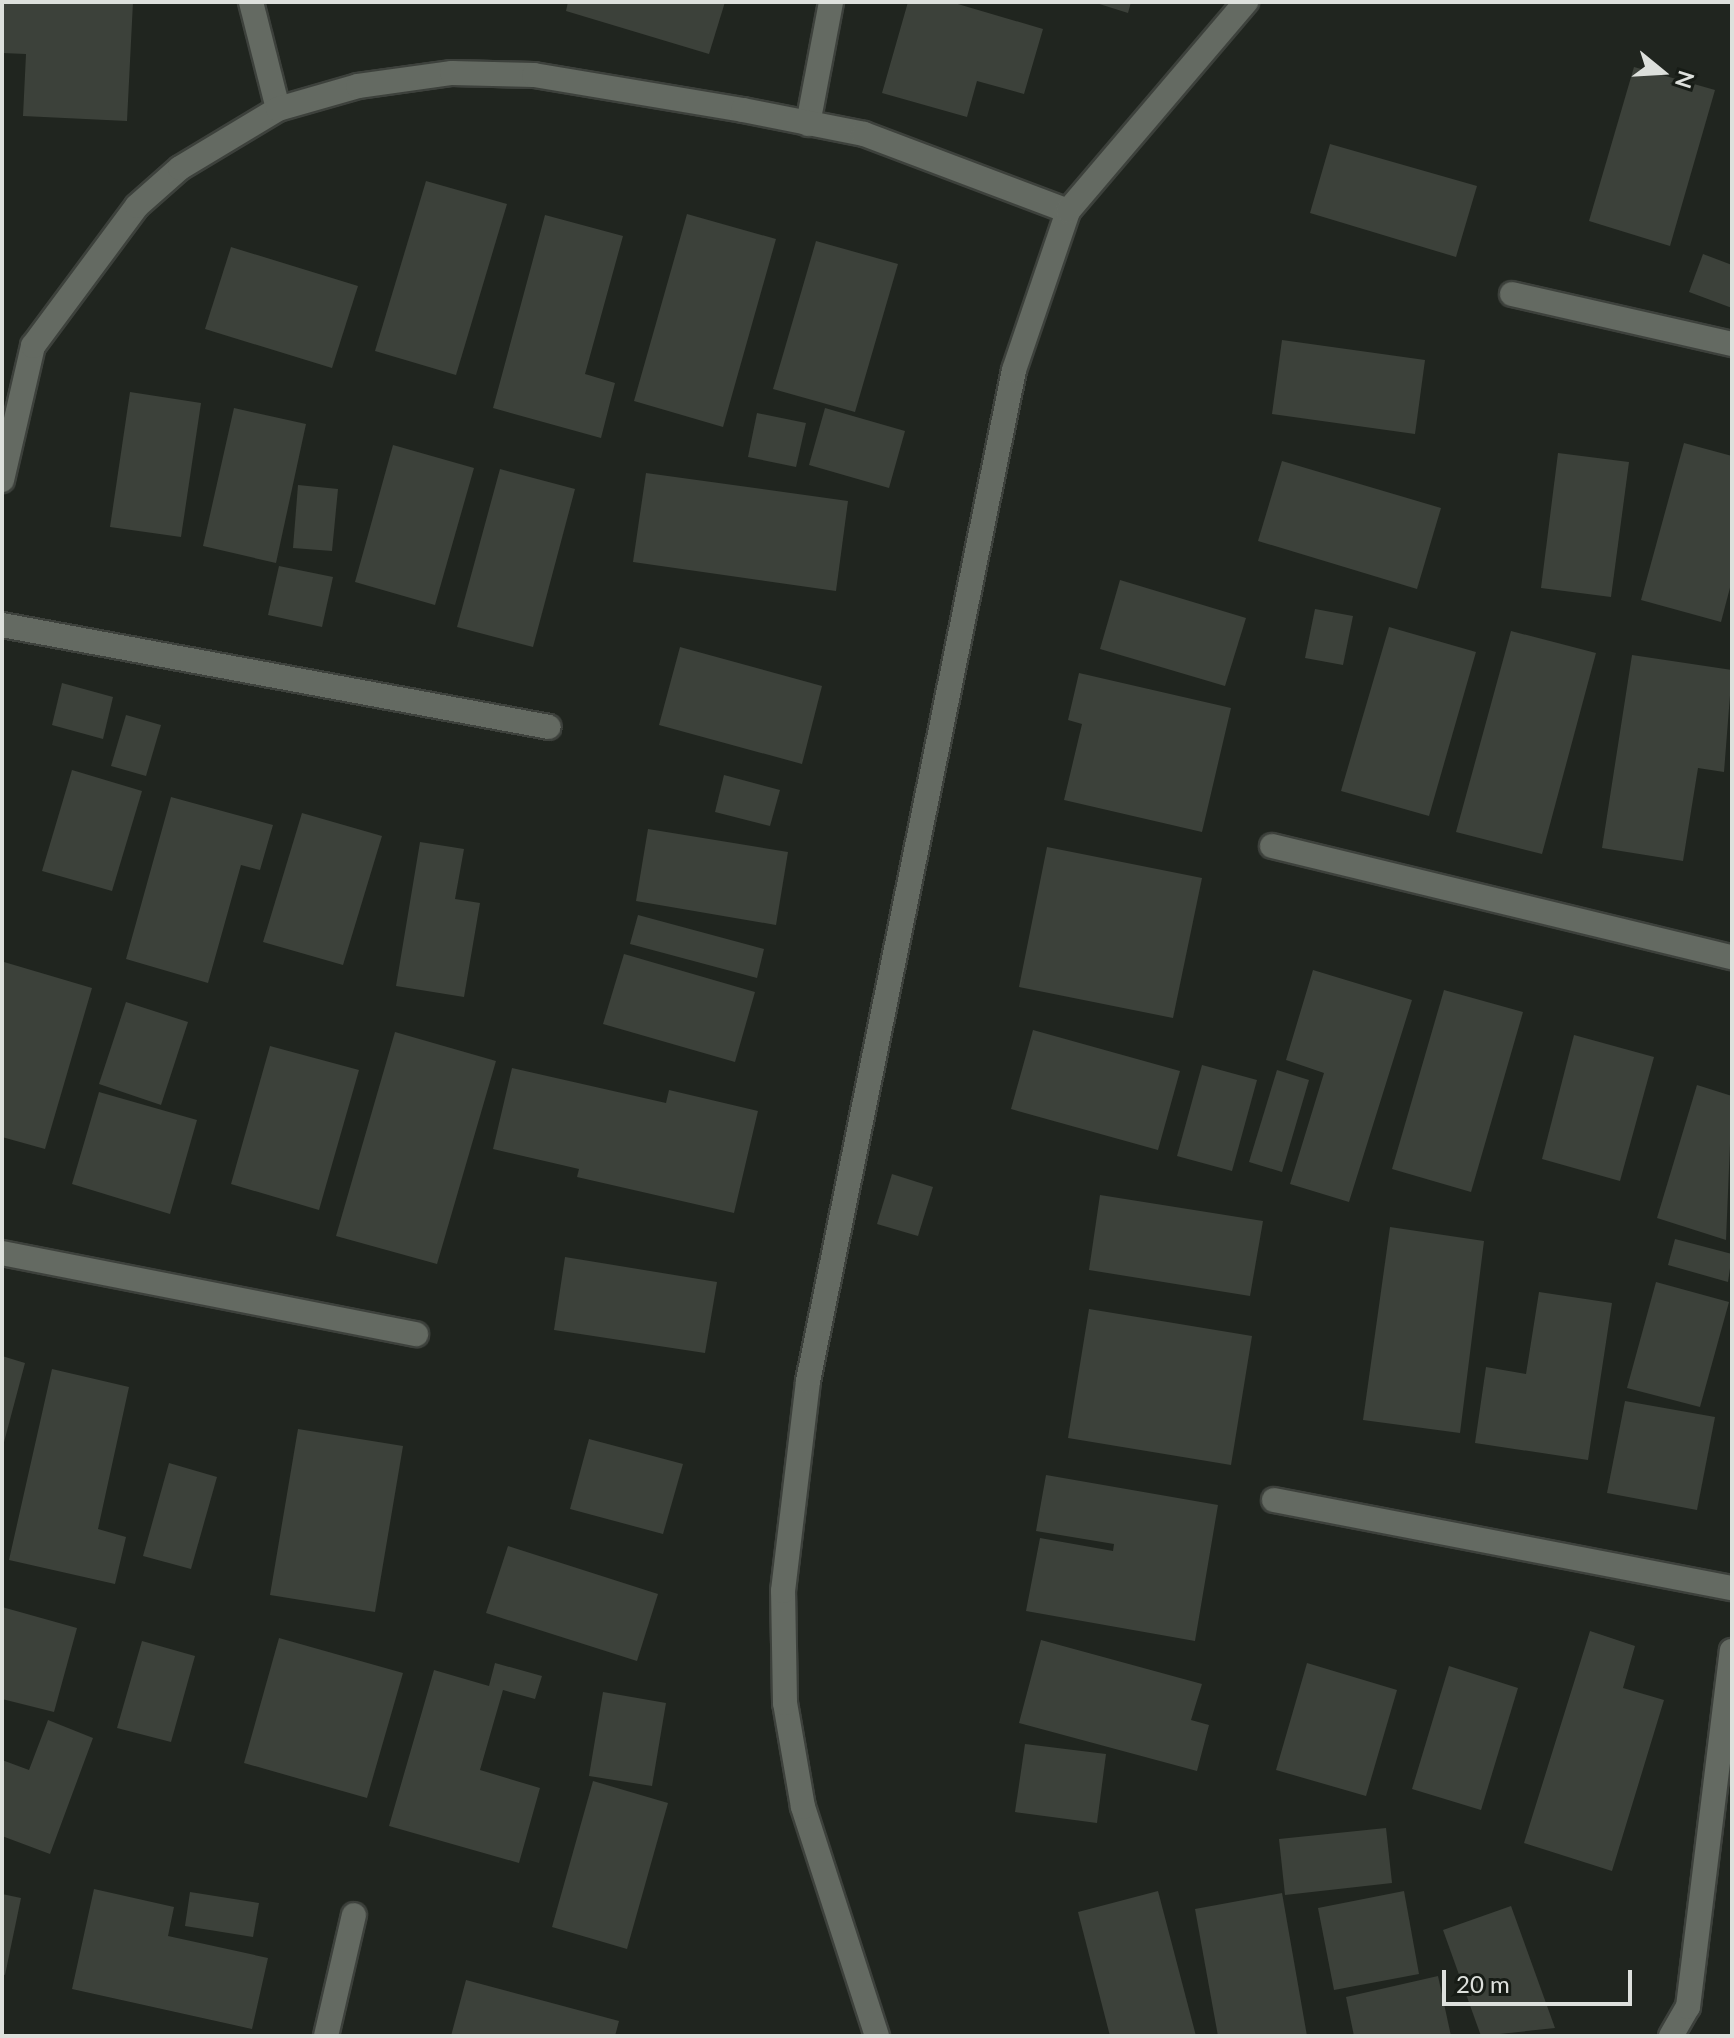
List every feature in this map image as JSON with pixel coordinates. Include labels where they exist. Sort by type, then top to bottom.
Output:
[{"type":"street","points":[[251,2],[278,109]]},
{"type":"street","points":[[808,124],[831,2]]},
{"type":"street","points":[[877,2036],[803,1807],[785,1703],[783,1591],[808,1381],[1014,370],[1068,211],[1246,2]]},
{"type":"street","points":[[2,480],[33,346],[73,283],[137,206],[180,168],[278,109],[358,86],[452,73],[534,75],[864,134],[1068,211]]},
{"type":"street","points":[[1512,294],[1732,344]]},
{"type":"street","points":[[2,625],[549,727]]},
{"type":"street","points":[[1272,846],[1732,957]]},
{"type":"street","points":[[2,1253],[416,1334]]},
{"type":"street","points":[[1274,1500],[1732,1588]]},
{"type":"street","points":[[1671,2036],[1688,2007],[1732,1651]]},
{"type":"street","points":[[326,2036],[354,1915]]},
{"type":"building","points":[[2,2],[133,2],[127,121],[23,116],[26,54],[2,53]]},
{"type":"building","points":[[568,2],[725,2],[709,54],[566,11]]},
{"type":"building","points":[[908,2],[951,2],[1043,29],[1024,94],[977,81],[967,117],[882,93]]},
{"type":"building","points":[[1093,2],[1131,2],[1128,13]]},
{"type":"building","points":[[1634,67],[1715,90],[1670,246],[1589,221]]},
{"type":"building","points":[[1330,144],[1477,186],[1456,257],[1310,213]]},
{"type":"building","points":[[426,181],[507,204],[456,375],[375,351]]},
{"type":"building","points":[[687,214],[776,239],[723,427],[634,401]]},
{"type":"building","points":[[545,215],[623,236],[585,374],[615,383],[601,438],[493,408]]},
{"type":"building","points":[[816,241],[898,264],[855,412],[773,389]]},
{"type":"building","points":[[231,247],[358,286],[332,368],[205,329]]},
{"type":"building","points":[[1703,254],[1732,265],[1732,308],[1689,292]]},
{"type":"building","points":[[1282,340],[1425,360],[1415,434],[1272,414]]},
{"type":"building","points":[[130,392],[201,403],[181,537],[110,527]]},
{"type":"building","points":[[234,408],[306,424],[276,563],[203,546]]},
{"type":"building","points":[[825,408],[905,431],[889,488],[809,465]]},
{"type":"building","points":[[757,413],[806,423],[796,467],[748,457]]},
{"type":"building","points":[[1684,443],[1732,456],[1732,580],[1721,622],[1641,600]]},
{"type":"building","points":[[393,445],[474,468],[435,605],[355,582]]},
{"type":"building","points":[[1558,453],[1629,462],[1611,597],[1541,588]]},
{"type":"building","points":[[1282,461],[1441,508],[1417,589],[1258,541]]},
{"type":"building","points":[[500,469],[575,489],[533,647],[457,627]]},
{"type":"building","points":[[646,473],[848,501],[836,591],[633,562]]},
{"type":"building","points":[[298,485],[338,489],[332,551],[293,548]]},
{"type":"building","points":[[279,566],[333,577],[322,627],[268,615]]},
{"type":"building","points":[[1120,580],[1246,618],[1225,686],[1100,649]]},
{"type":"building","points":[[1315,609],[1353,616],[1343,665],[1305,658]]},
{"type":"building","points":[[1389,627],[1476,652],[1429,816],[1341,791]]},
{"type":"building","points":[[1511,631],[1596,653],[1542,854],[1456,832]]},
{"type":"building","points":[[680,647],[822,686],[802,764],[659,725]]},
{"type":"building","points":[[1632,655],[1732,670],[1724,772],[1698,768],[1683,861],[1602,848]]},
{"type":"building","points":[[1079,673],[1231,708],[1202,832],[1064,800],[1082,724],[1068,720]]},
{"type":"building","points":[[62,683],[113,697],[103,739],[52,725]]},
{"type":"building","points":[[126,715],[161,725],[146,776],[111,766]]},
{"type":"building","points":[[72,770],[142,791],[112,891],[42,871]]},
{"type":"building","points":[[724,775],[780,790],[770,826],[715,812]]},
{"type":"building","points":[[171,797],[273,825],[260,870],[241,865],[208,983],[126,959]]},
{"type":"building","points":[[302,813],[382,836],[343,965],[263,942]]},
{"type":"building","points":[[648,829],[788,852],[776,925],[636,901]]},
{"type":"building","points":[[420,842],[464,849],[455,899],[480,903],[464,997],[396,986]]},
{"type":"building","points":[[1047,847],[1202,878],[1173,1018],[1019,987]]},
{"type":"building","points":[[638,915],[764,949],[757,978],[630,944]]},
{"type":"building","points":[[624,954],[755,992],[735,1062],[603,1024]]},
{"type":"building","points":[[4,962],[92,988],[45,1149],[2,1137]]},
{"type":"building","points":[[1313,970],[1412,1000],[1349,1202],[1290,1184],[1324,1073],[1286,1060]]},
{"type":"building","points":[[1444,990],[1523,1012],[1471,1192],[1392,1169]]},
{"type":"building","points":[[126,1002],[188,1022],[161,1105],[99,1084]]},
{"type":"building","points":[[1033,1030],[1180,1071],[1158,1150],[1011,1109]]},
{"type":"building","points":[[395,1032],[496,1061],[437,1264],[336,1236]]},
{"type":"building","points":[[1574,1035],[1654,1057],[1620,1181],[1542,1159]]},
{"type":"building","points":[[270,1046],[359,1070],[319,1210],[231,1184]]},
{"type":"building","points":[[1202,1065],[1257,1080],[1232,1171],[1177,1156]]},
{"type":"building","points":[[512,1068],[666,1103],[669,1090],[758,1111],[734,1213],[577,1177],[579,1169],[493,1149]]},
{"type":"building","points":[[1277,1070],[1309,1080],[1282,1172],[1249,1162]]},
{"type":"building","points":[[1697,1085],[1732,1096],[1726,1240],[1657,1218]]},
{"type":"building","points":[[99,1092],[197,1120],[170,1214],[72,1184]]},
{"type":"building","points":[[892,1174],[933,1187],[918,1236],[877,1224]]},
{"type":"building","points":[[1100,1195],[1263,1221],[1250,1296],[1089,1270]]},
{"type":"building","points":[[1390,1227],[1484,1241],[1460,1433],[1363,1420]]},
{"type":"building","points":[[1675,1239],[1732,1254],[1728,1282],[1668,1265]]},
{"type":"building","points":[[565,1257],[717,1282],[705,1353],[554,1330]]},
{"type":"building","points":[[1656,1282],[1729,1302],[1700,1407],[1627,1388]]},
{"type":"building","points":[[1539,1292],[1612,1303],[1588,1460],[1475,1443],[1486,1367],[1526,1374]]},
{"type":"building","points":[[1089,1309],[1252,1336],[1231,1465],[1068,1438]]},
{"type":"building","points":[[2,1356],[25,1363],[3,1446],[2,1446]]},
{"type":"building","points":[[52,1369],[129,1387],[98,1529],[126,1537],[115,1584],[9,1560]]},
{"type":"building","points":[[1625,1401],[1715,1417],[1697,1510],[1607,1493]]},
{"type":"building","points":[[298,1429],[403,1446],[375,1612],[270,1595]]},
{"type":"building","points":[[589,1439],[683,1464],[663,1534],[570,1509]]},
{"type":"building","points":[[169,1463],[217,1477],[191,1569],[143,1556]]},
{"type":"building","points":[[1046,1475],[1218,1505],[1195,1641],[1026,1611],[1040,1538],[1113,1551],[1114,1544],[1036,1531]]},
{"type":"building","points":[[508,1546],[658,1594],[637,1661],[486,1613]]},
{"type":"building","points":[[2,1607],[77,1628],[54,1712],[2,1699]]},
{"type":"building","points":[[1590,1631],[1635,1646],[1623,1688],[1664,1700],[1612,1871],[1524,1843]]},
{"type":"building","points":[[279,1638],[403,1673],[367,1798],[244,1763]]},
{"type":"building","points":[[1041,1640],[1202,1684],[1191,1720],[1209,1725],[1197,1771],[1019,1723]]},
{"type":"building","points":[[142,1641],[195,1656],[171,1742],[117,1728]]},
{"type":"building","points":[[495,1663],[542,1676],[535,1699],[503,1690],[480,1770],[540,1788],[519,1863],[389,1826],[434,1670],[489,1686]]},
{"type":"building","points":[[1307,1663],[1397,1690],[1366,1796],[1276,1770]]},
{"type":"building","points":[[1449,1666],[1518,1688],[1481,1810],[1412,1789]]},
{"type":"building","points":[[603,1692],[666,1703],[652,1786],[589,1776]]},
{"type":"building","points":[[48,1720],[93,1738],[50,1854],[2,1836],[2,1760],[29,1770]]},
{"type":"building","points":[[1025,1744],[1106,1754],[1097,1823],[1015,1812]]},
{"type":"building","points":[[593,1781],[668,1803],[627,1949],[552,1927]]},
{"type":"building","points":[[1386,1828],[1392,1883],[1285,1895],[1279,1839]]},
{"type":"building","points":[[94,1889],[174,1907],[168,1936],[268,1958],[252,2029],[72,1989]]},
{"type":"building","points":[[1158,1891],[1196,2036],[1110,2036],[1078,1912]]},
{"type":"building","points":[[1404,1891],[1419,1974],[1334,1990],[1318,1908]]},
{"type":"building","points":[[190,1892],[259,1903],[253,1937],[185,1926]]},
{"type":"building","points":[[1282,1893],[1307,2036],[1218,2036],[1195,1909]]},
{"type":"building","points":[[2,1894],[21,1898],[5,1975],[2,1974]]},
{"type":"building","points":[[1511,1906],[1555,2028],[1481,2036],[1443,1930]]},
{"type":"building","points":[[1438,1976],[1451,2036],[1354,2036],[1346,1997]]},
{"type":"building","points":[[466,1980],[619,2021],[615,2036],[451,2036]]}]
